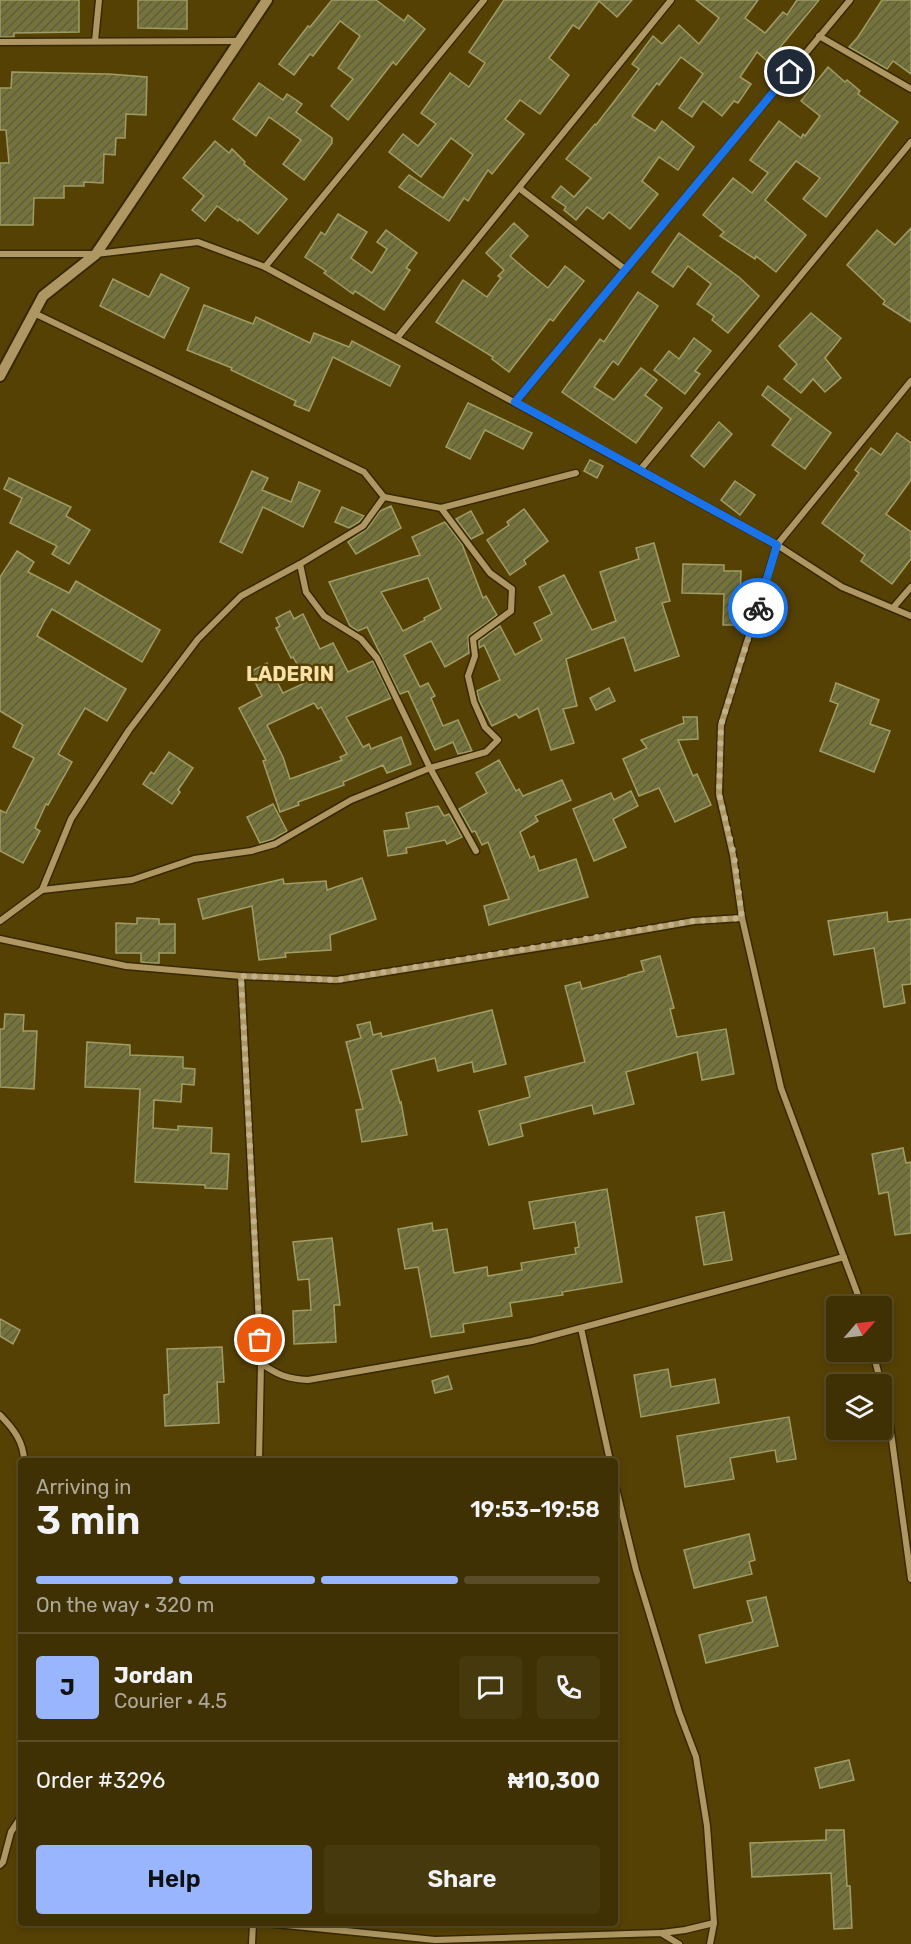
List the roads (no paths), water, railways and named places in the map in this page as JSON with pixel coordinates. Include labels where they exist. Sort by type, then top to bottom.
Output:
[{"type":"street","points":[[95,41],[99,0]]},
{"type":"street","points":[[0,376],[43,296],[96,254],[267,0]]},
{"type":"street","points":[[265,267],[484,0]]},
{"type":"street","points":[[397,338],[671,0]]},
{"type":"street","points":[[515,402],[850,0]]},
{"type":"street","points":[[819,36],[911,89]]},
{"type":"street","points":[[0,42],[239,41]]},
{"type":"street","points":[[640,470],[911,142]]},
{"type":"street","points":[[519,188],[626,270]]},
{"type":"street","points":[[0,254],[96,254],[198,242],[265,267],[777,545],[842,587],[911,616]]},
{"type":"street","points":[[34,313],[363,472],[384,497],[441,508],[576,473]]},
{"type":"street","points":[[858,1296],[781,1088],[742,918],[734,855],[719,794],[721,725],[777,545],[911,381]]},
{"type":"street","points":[[42,890],[71,819],[129,730],[198,639],[241,596],[363,526],[384,497]]},
{"type":"street","points":[[0,921],[42,890],[132,880],[194,859],[251,851],[275,844],[351,800],[430,768],[486,752],[498,740],[485,727],[474,702],[468,676],[474,656],[473,639],[511,611],[512,589],[490,573],[441,508]]},
{"type":"street","points":[[300,564],[306,592],[324,616],[361,639],[377,658],[430,768],[476,851]]},
{"type":"street","points":[[892,608],[911,586]]},
{"type":"street","points":[[0,939],[126,966],[241,976],[337,980],[694,921],[742,918]]},
{"type":"street","points":[[241,976],[261,1363],[260,1458]]},
{"type":"street","points":[[261,1363],[275,1374],[290,1380],[308,1380],[532,1341],[844,1257]]},
{"type":"street","points":[[581,1328],[609,1458]]},
{"type":"street","points":[[0,1415],[15,1431],[24,1458]]},
{"type":"street","points":[[892,1440],[911,1579]]},
{"type":"street","points":[[618,1496],[636,1570],[679,1712],[696,1757],[707,1826],[714,1923],[711,1944]]},
{"type":"street","points":[[0,1865],[3,1862],[11,1832],[18,1822]]},
{"type":"street","points":[[296,1926],[435,1940],[661,1933],[714,1923]]},
{"type":"street","points":[[252,1944],[253,1926]]},
{"type":"street","points":[[661,1933],[679,1944]]},
{"type":"district","name":"LADERIN","points":[[290,674]]}]
